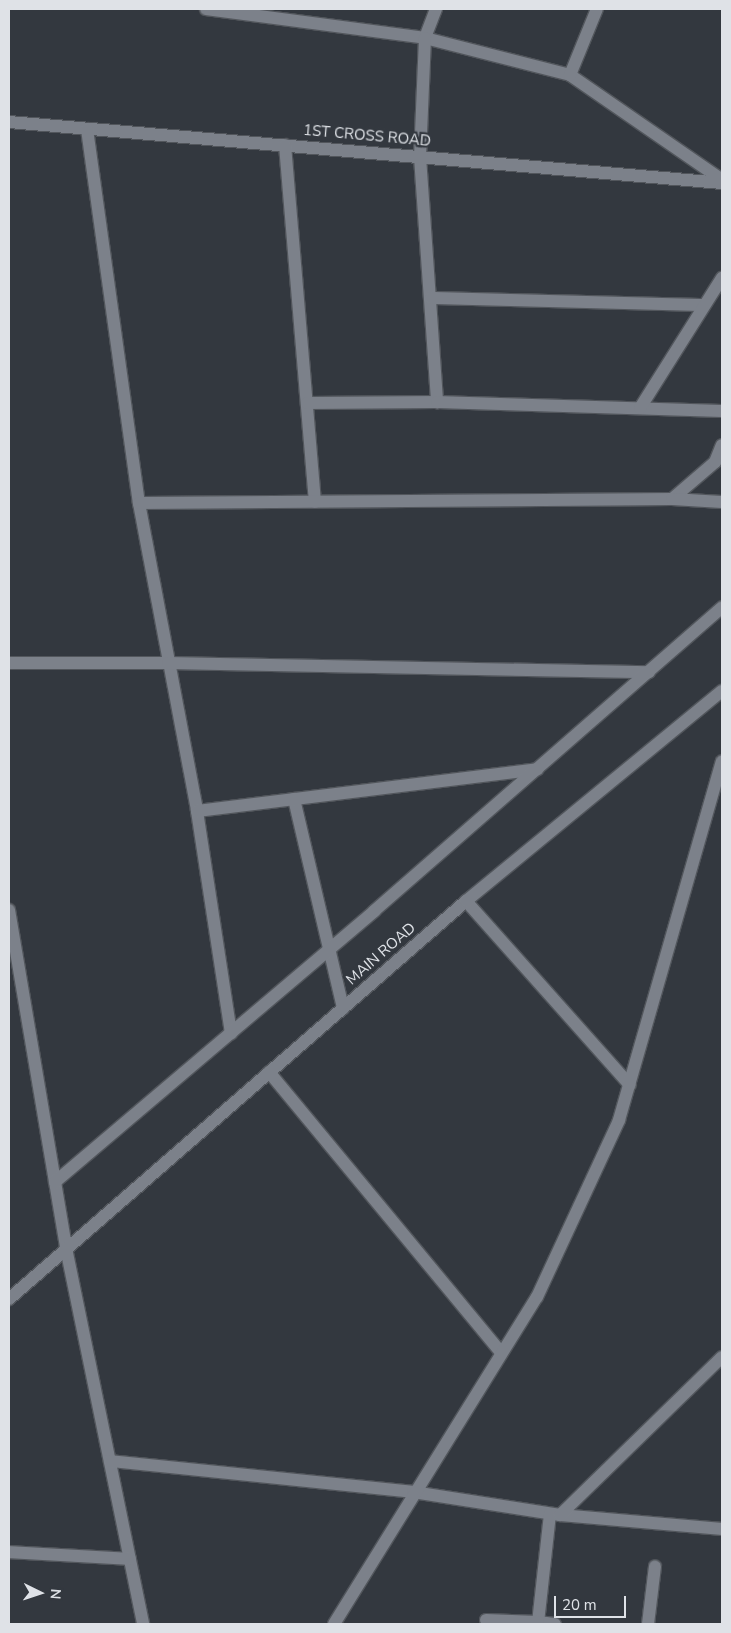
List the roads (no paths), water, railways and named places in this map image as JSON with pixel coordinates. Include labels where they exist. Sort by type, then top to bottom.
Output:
[{"type":"street","points":[[206,9],[425,38],[570,75],[722,182]]},
{"type":"street","points":[[436,9],[425,38],[420,157],[437,402]]},
{"type":"street","points":[[570,75],[597,9]]},
{"type":"street","name":"1ST CROSS ROAD","points":[[9,122],[722,182]]},
{"type":"street","points":[[87,129],[138,503],[197,811],[231,1033]]},
{"type":"street","points":[[285,145],[315,502]]},
{"type":"street","points":[[640,408],[722,278]]},
{"type":"street","points":[[431,298],[704,305]]},
{"type":"street","points":[[307,403],[437,402],[722,411]]},
{"type":"street","points":[[672,499],[715,462],[722,445]]},
{"type":"street","points":[[138,503],[672,499],[722,502]]},
{"type":"street","points":[[55,1182],[328,951],[722,607]]},
{"type":"street","points":[[9,663],[168,663],[649,672]]},
{"type":"street","name":"MAIN ROAD","points":[[9,1299],[466,901],[722,691]]},
{"type":"street","points":[[334,1624],[413,1492],[537,1297],[619,1120],[722,761]]},
{"type":"street","points":[[197,811],[537,769]]},
{"type":"street","points":[[294,799],[328,951],[343,1008]]},
{"type":"street","points":[[466,901],[630,1085]]},
{"type":"street","points":[[9,910],[66,1248],[144,1624]]},
{"type":"street","points":[[269,1072],[501,1352]]},
{"type":"street","points":[[538,1622],[555,1514],[722,1357]]},
{"type":"street","points":[[110,1461],[413,1492],[555,1514],[722,1529]]},
{"type":"street","points":[[9,1552],[130,1559]]},
{"type":"street","points":[[648,1624],[654,1566]]},
{"type":"street","points":[[486,1620],[555,1624]]}]
